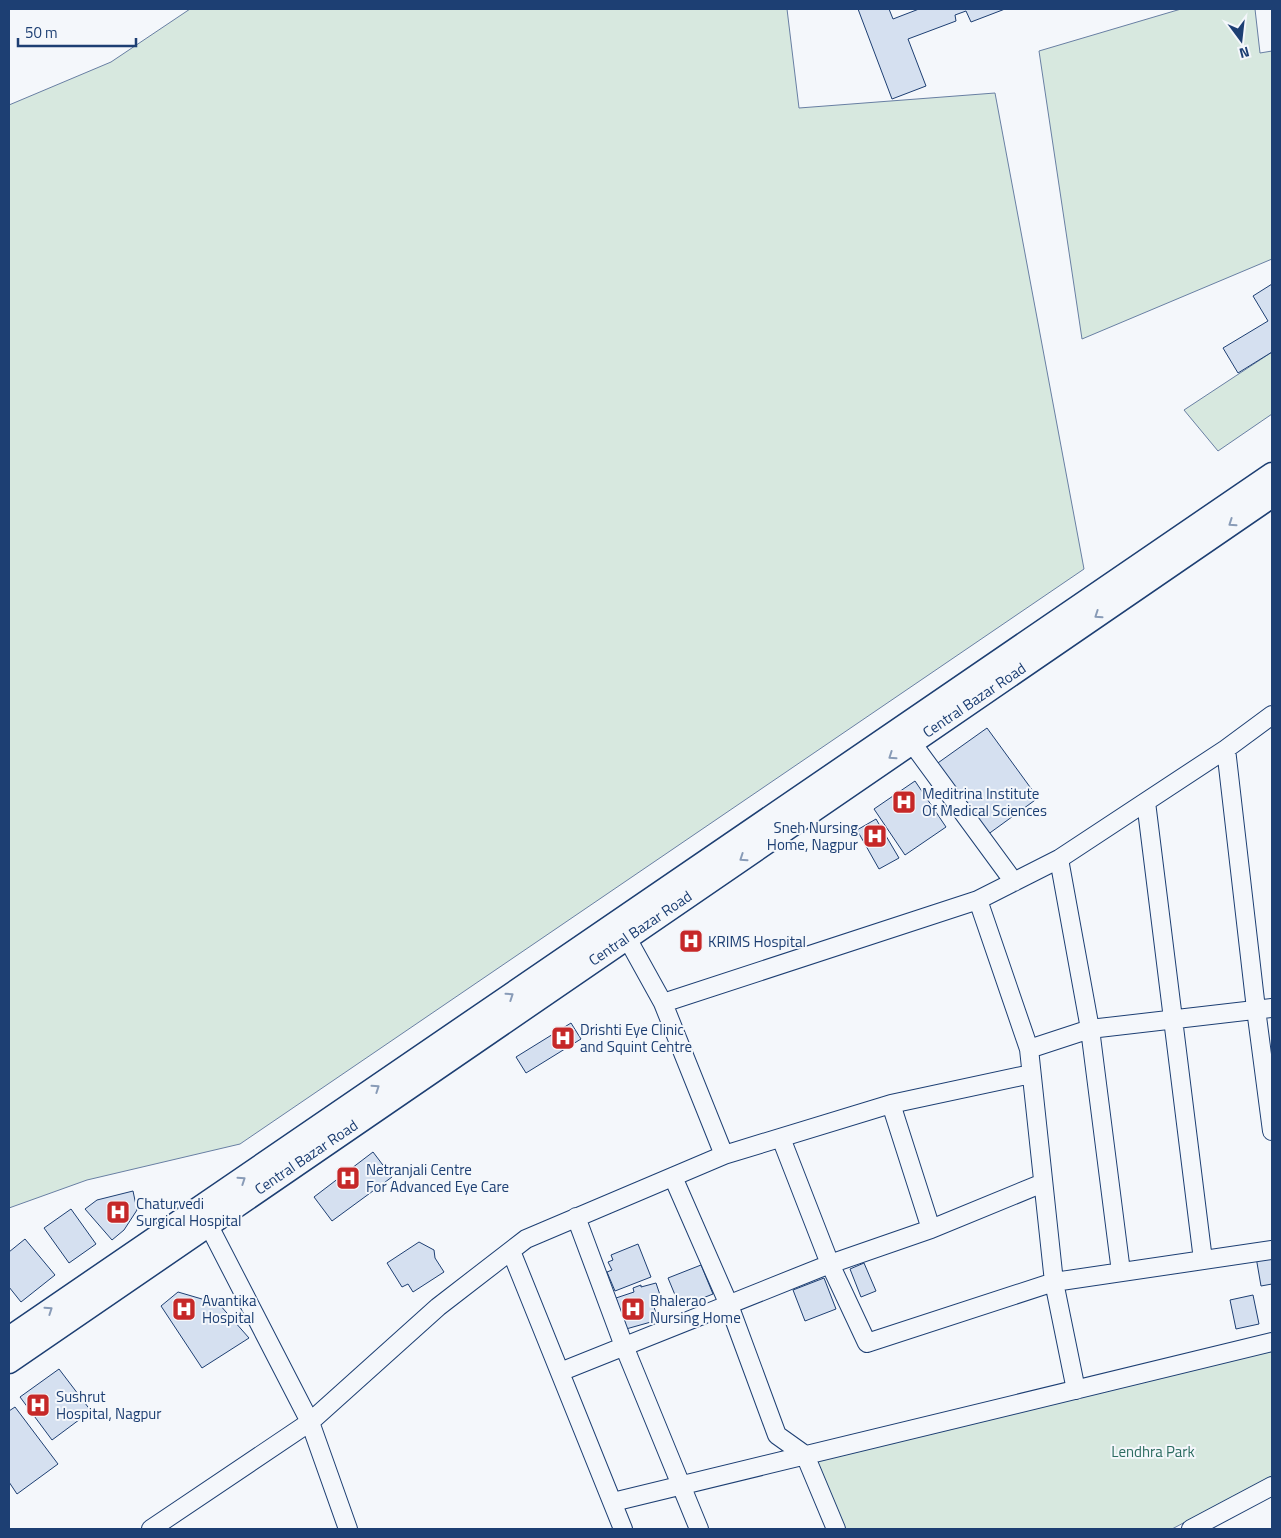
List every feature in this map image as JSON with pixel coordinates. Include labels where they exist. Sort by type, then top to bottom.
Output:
[{"type":"main road","name":"Central Bazar Road","points":[[9,1362],[202,1217],[1272,474]]},
{"type":"main road","name":"Central Bazar Road","points":[[9,1338],[202,1217],[626,938],[1272,496]]},
{"type":"street","points":[[663,1003],[978,900],[1059,859],[1226,749],[1272,715]]},
{"type":"street","points":[[912,743],[1014,882]]},
{"type":"street","points":[[1226,749],[1264,1008],[1272,1131]]},
{"type":"street","points":[[1146,802],[1203,1260]]},
{"type":"street","points":[[1059,859],[1090,1029],[1121,1272]]},
{"type":"street","points":[[978,900],[1029,1049],[1054,1282],[1076,1390]]},
{"type":"street","points":[[626,938],[663,1003],[724,1155]]},
{"type":"street","points":[[1029,1049],[1090,1029],[1264,1008]]},
{"type":"street","points":[[151,1529],[310,1422],[438,1307],[526,1239],[724,1155],[891,1104],[1032,1074]]},
{"type":"street","points":[[891,1104],[931,1229]]},
{"type":"street","points":[[781,1138],[830,1264],[867,1343],[1054,1282],[1272,1250]]},
{"type":"street","points":[[673,1177],[729,1305],[777,1435],[804,1455],[836,1529]]},
{"type":"street","points":[[560,1372],[830,1264],[931,1229],[1043,1183]]},
{"type":"street","points":[[202,1217],[310,1422],[348,1529]]},
{"type":"street","points":[[576,1218],[624,1346],[699,1529]]},
{"type":"street","points":[[511,1251],[624,1529]]},
{"type":"street","points":[[613,1502],[1272,1342]]},
{"type":"street","points":[[1191,1529],[1272,1486]]},
{"type":"green space","points":[[190,9],[787,9],[799,108],[995,93],[1084,569],[240,1144],[87,1180],[9,1208],[9,105],[111,62]]},
{"type":"green space","points":[[1181,9],[1255,9],[1260,53],[1272,51],[1272,259],[1082,339],[1039,51]]},
{"type":"green space","points":[[1272,352],[1272,414],[1218,451],[1184,410]]},
{"type":"green space","name":"Lendhra Park","points":[[1272,1341],[1272,1476],[1172,1529],[836,1529],[805,1455]]},
{"type":"building","points":[[858,9],[889,9],[893,19],[919,9],[1005,9],[971,22],[966,11],[955,15],[956,21],[908,39],[926,86],[892,99]]},
{"type":"building","points":[[1272,284],[1272,352],[1238,373],[1223,348],[1268,321],[1253,296]]},
{"type":"building","points":[[987,728],[1038,798],[987,835],[935,765]]},
{"type":"building","points":[[915,781],[946,827],[905,855],[874,809]]},
{"type":"building","points":[[876,819],[899,858],[879,869],[857,830]]},
{"type":"building","points":[[571,1023],[581,1039],[526,1073],[516,1057]]},
{"type":"building","points":[[373,1152],[392,1177],[332,1221],[314,1197]]},
{"type":"building","points":[[133,1191],[137,1210],[124,1230],[112,1240],[85,1209],[97,1200]]},
{"type":"building","points":[[71,1209],[96,1244],[69,1263],[44,1228]]},
{"type":"building","points":[[25,1239],[55,1275],[21,1302],[9,1287],[9,1252]]},
{"type":"building","points":[[419,1242],[434,1250],[435,1258],[444,1272],[413,1292],[408,1284],[402,1287],[387,1263]]},
{"type":"building","points":[[638,1244],[651,1277],[615,1291],[607,1272],[612,1270],[608,1262],[613,1260],[611,1255]]},
{"type":"building","points":[[1272,1254],[1272,1284],[1261,1286],[1256,1257]]},
{"type":"building","points":[[864,1263],[876,1291],[861,1297],[850,1269]]},
{"type":"building","points":[[701,1265],[713,1294],[680,1307],[668,1278]]},
{"type":"building","points":[[824,1278],[836,1309],[805,1321],[793,1290]]},
{"type":"building","points":[[656,1283],[663,1304],[654,1307],[658,1320],[626,1329],[616,1298],[634,1292],[633,1288],[641,1285],[641,1287]]},
{"type":"building","points":[[178,1292],[219,1304],[249,1338],[202,1368],[161,1306]]},
{"type":"building","points":[[1253,1295],[1259,1324],[1236,1329],[1230,1300]]},
{"type":"building","points":[[59,1369],[91,1411],[52,1440],[20,1397]]},
{"type":"building","points":[[15,1407],[58,1464],[17,1494],[9,1482],[9,1411]]},
{"type":"place","name":"Meditrina Institute Of Medical Sciences","points":[[904,802]]},
{"type":"place","name":"Sneh Nursing Home, Nagpur","points":[[875,836]]},
{"type":"place","name":"KRIMS Hospital","points":[[691,941]]},
{"type":"place","name":"Drishti Eye Clinic and Squint Centre","points":[[563,1038]]},
{"type":"place","name":"Netranjali Centre For Advanced Eye Care","points":[[348,1178]]},
{"type":"place","name":"Chaturvedi Surgical Hospital","points":[[118,1212]]},
{"type":"place","name":"Avantika Hospital","points":[[184,1309]]},
{"type":"place","name":"Bhalerao Nursing Home","points":[[633,1309]]},
{"type":"place","name":"Sushrut Hospital, Nagpur","points":[[38,1405]]}]
